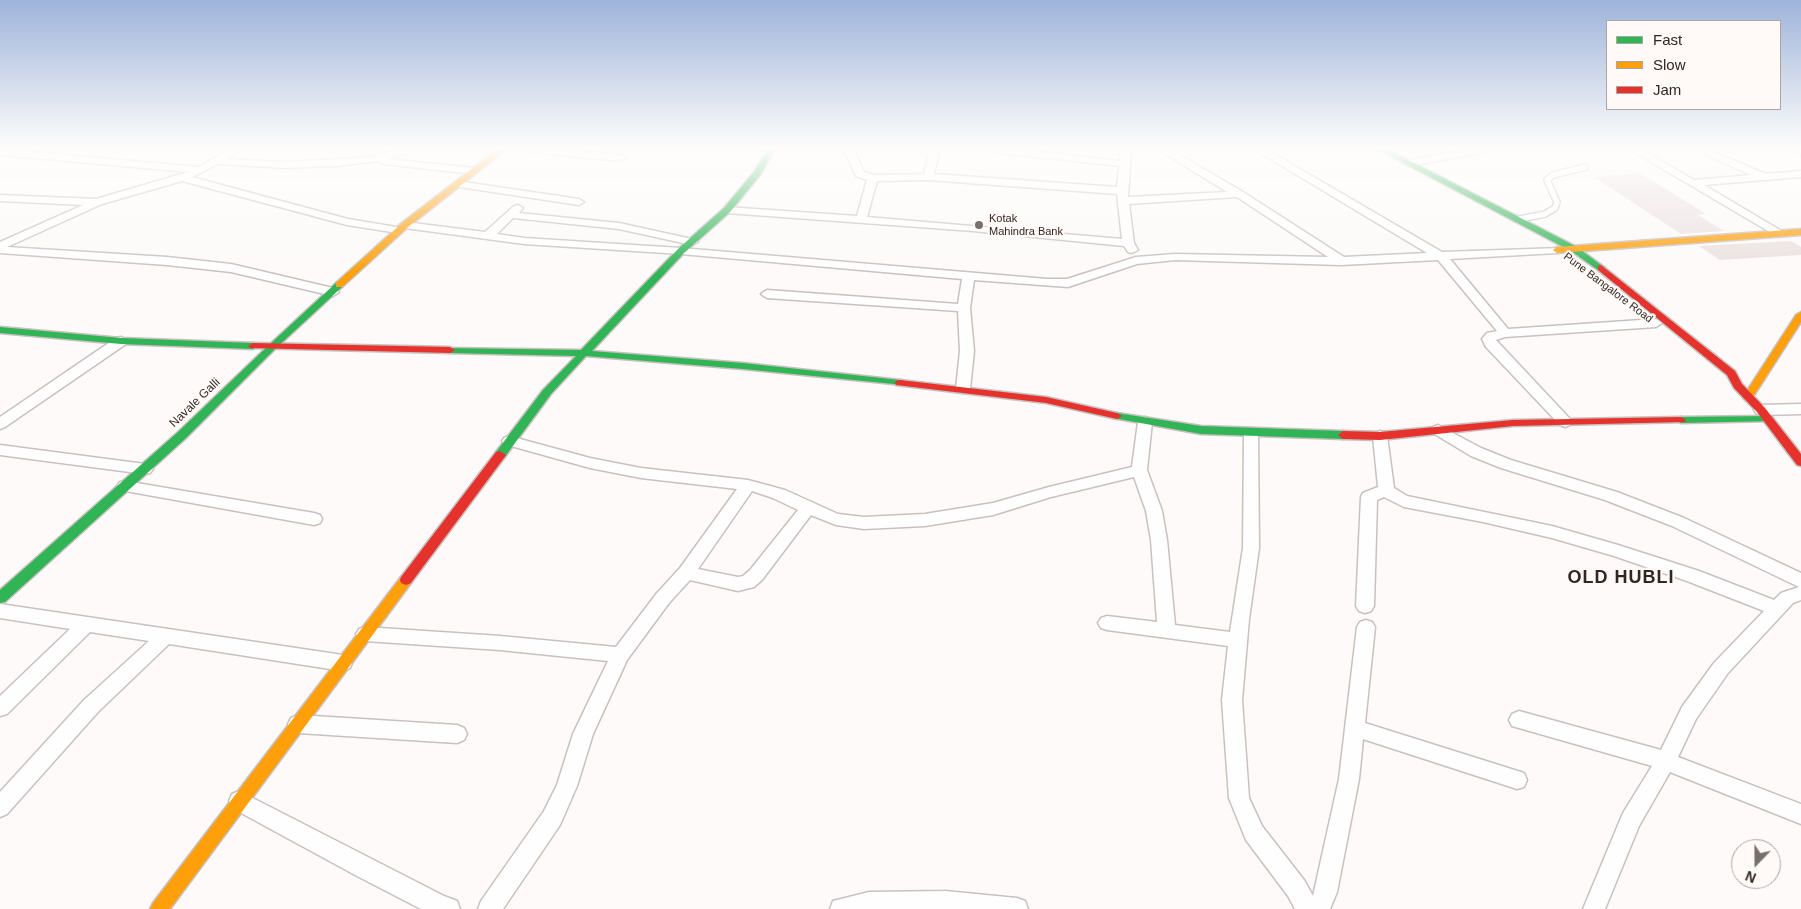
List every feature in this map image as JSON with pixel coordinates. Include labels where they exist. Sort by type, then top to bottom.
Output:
[{"type":"street","points":[[0,246],[98,202],[139,190]]},
{"type":"street","points":[[229,190],[347,222],[565,244],[681,251],[1068,283],[1136,261],[1185,258],[1341,261],[1442,257],[1801,232]]},
{"type":"street","name":"Navale Galli","points":[[0,598],[145,468],[272,347],[402,228],[449,190]]},
{"type":"street","points":[[501,190],[579,202]]},
{"type":"street","points":[[159,909],[546,392],[681,251],[727,210],[743,190]]},
{"type":"street","points":[[862,220],[870,190]]},
{"type":"street","points":[[1066,190],[1123,196],[1239,194]]},
{"type":"street","points":[[1123,190],[1128,243],[1136,261]]},
{"type":"street","points":[[1233,190],[1341,261]]},
{"type":"street","points":[[1329,190],[1442,257],[1505,333]]},
{"type":"street","name":"Pune Bangalore Road","points":[[1450,190],[1557,250],[1594,275],[1656,324],[1696,360]]},
{"type":"street","name":"Pune Bangalore Road","points":[[1463,190],[1574,249],[1617,280],[1731,373],[1738,386],[1765,414],[1801,462]]},
{"type":"street","points":[[1705,190],[1779,233]]},
{"type":"street","points":[[488,236],[532,195]]},
{"type":"street","points":[[0,198],[98,202]]},
{"type":"street","points":[[727,210],[1128,243]]},
{"type":"street","points":[[511,215],[611,225],[692,242]]},
{"type":"street","points":[[0,250],[167,260],[231,268],[333,292]]},
{"type":"street","points":[[963,390],[967,351],[964,308],[969,276]]},
{"type":"street","points":[[767,294],[964,308]]},
{"type":"street","points":[[1748,397],[1801,315]]},
{"type":"street","points":[[1565,422],[1491,344],[1489,339],[1492,336],[1505,333],[1656,324]]},
{"type":"street","points":[[0,330],[120,341],[272,347],[582,353],[744,366],[1046,400],[1145,422],[1201,430],[1251,433],[1380,436],[1513,423],[1765,414],[1801,409]]},
{"type":"street","points":[[0,424],[120,341]]},
{"type":"street","name":"Pune Bangalore Road","points":[[1724,381],[1738,386]]},
{"type":"street","points":[[1145,422],[1139,470],[1154,511],[1159,540],[1167,631]]},
{"type":"street","points":[[1438,430],[1483,455],[1611,496],[1678,522],[1801,581]]},
{"type":"street","points":[[1251,433],[1253,486],[1251,548],[1232,700],[1239,798],[1254,834],[1296,888],[1308,909]]},
{"type":"street","points":[[1380,436],[1386,490],[1392,496],[1404,501],[1483,516],[1552,532],[1618,551],[1693,576],[1777,609]]},
{"type":"street","points":[[509,441],[590,463],[641,473],[748,485],[779,494],[836,519],[864,523],[925,520],[993,509],[1049,492],[1139,470]]},
{"type":"street","points":[[0,450],[145,468]]},
{"type":"street","points":[[489,909],[552,818],[567,786],[583,734],[620,655],[663,598],[686,573],[748,485]]},
{"type":"street","points":[[125,486],[314,519]]},
{"type":"street","points":[[1365,606],[1369,497],[1386,490]]},
{"type":"street","points":[[686,573],[738,584],[748,582],[756,575],[808,508]]},
{"type":"street","points":[[1594,909],[1631,820],[1666,761],[1689,713],[1721,668],[1787,598],[1801,593]]},
{"type":"street","points":[[0,611],[343,663]]},
{"type":"street","points":[[1107,623],[1238,640]]},
{"type":"street","points":[[0,708],[87,624]]},
{"type":"street","points":[[1319,909],[1326,892],[1349,779],[1366,627]]},
{"type":"street","points":[[365,634],[500,643],[620,655]]},
{"type":"street","points":[[0,807],[91,706],[166,636]]},
{"type":"street","points":[[1519,720],[1666,761],[1801,814]]},
{"type":"street","points":[[298,724],[457,734]]},
{"type":"street","points":[[1354,728],[1517,780]]},
{"type":"street","points":[[239,801],[365,868],[441,907],[449,909]]},
{"type":"street","points":[[841,909],[869,903],[945,902],[1017,909]]},
{"type":"lane","points":[[1520,219],[1545,214],[1555,208],[1556,202],[1551,190]]},
{"type":"building","points":[[1614,190],[1668,190],[1706,214],[1698,215],[1724,231],[1681,234]]},
{"type":"building","points":[[1791,241],[1801,247],[1801,255],[1720,260],[1699,246]]},
{"type":"traffic: fast","points":[[500,455],[547,392],[681,251],[727,210],[743,190]]},
{"type":"traffic: fast","points":[[1461,190],[1574,249],[1601,268]]},
{"type":"traffic: fast","points":[[0,598],[182,435],[339,285]]},
{"type":"traffic: fast","points":[[0,330],[121,341],[253,346]]},
{"type":"traffic: fast","points":[[450,350],[582,353],[743,366],[900,383]]},
{"type":"traffic: fast","points":[[1117,416],[1201,430],[1343,435]]},
{"type":"traffic: fast","points":[[1681,420],[1768,419]]},
{"type":"traffic: slow","points":[[339,285],[405,225],[449,190]]},
{"type":"traffic: slow","points":[[1557,250],[1801,232]]},
{"type":"traffic: slow","points":[[1748,397],[1801,315]]},
{"type":"traffic: slow","points":[[159,909],[406,580]]},
{"type":"traffic: jam","points":[[1601,268],[1731,373],[1738,386],[1761,410],[1801,462]]},
{"type":"traffic: jam","points":[[253,346],[450,350]]},
{"type":"traffic: jam","points":[[900,383],[1046,400],[1117,416]]},
{"type":"traffic: jam","points":[[1343,435],[1380,436],[1513,423],[1681,420]]},
{"type":"traffic: jam","points":[[406,580],[500,455]]},
{"type":"place","name":"Kotak Mahindra Bank","points":[[979,225]]},
{"type":"district","name":"OLD HUBLI","points":[[1621,578]]}]
